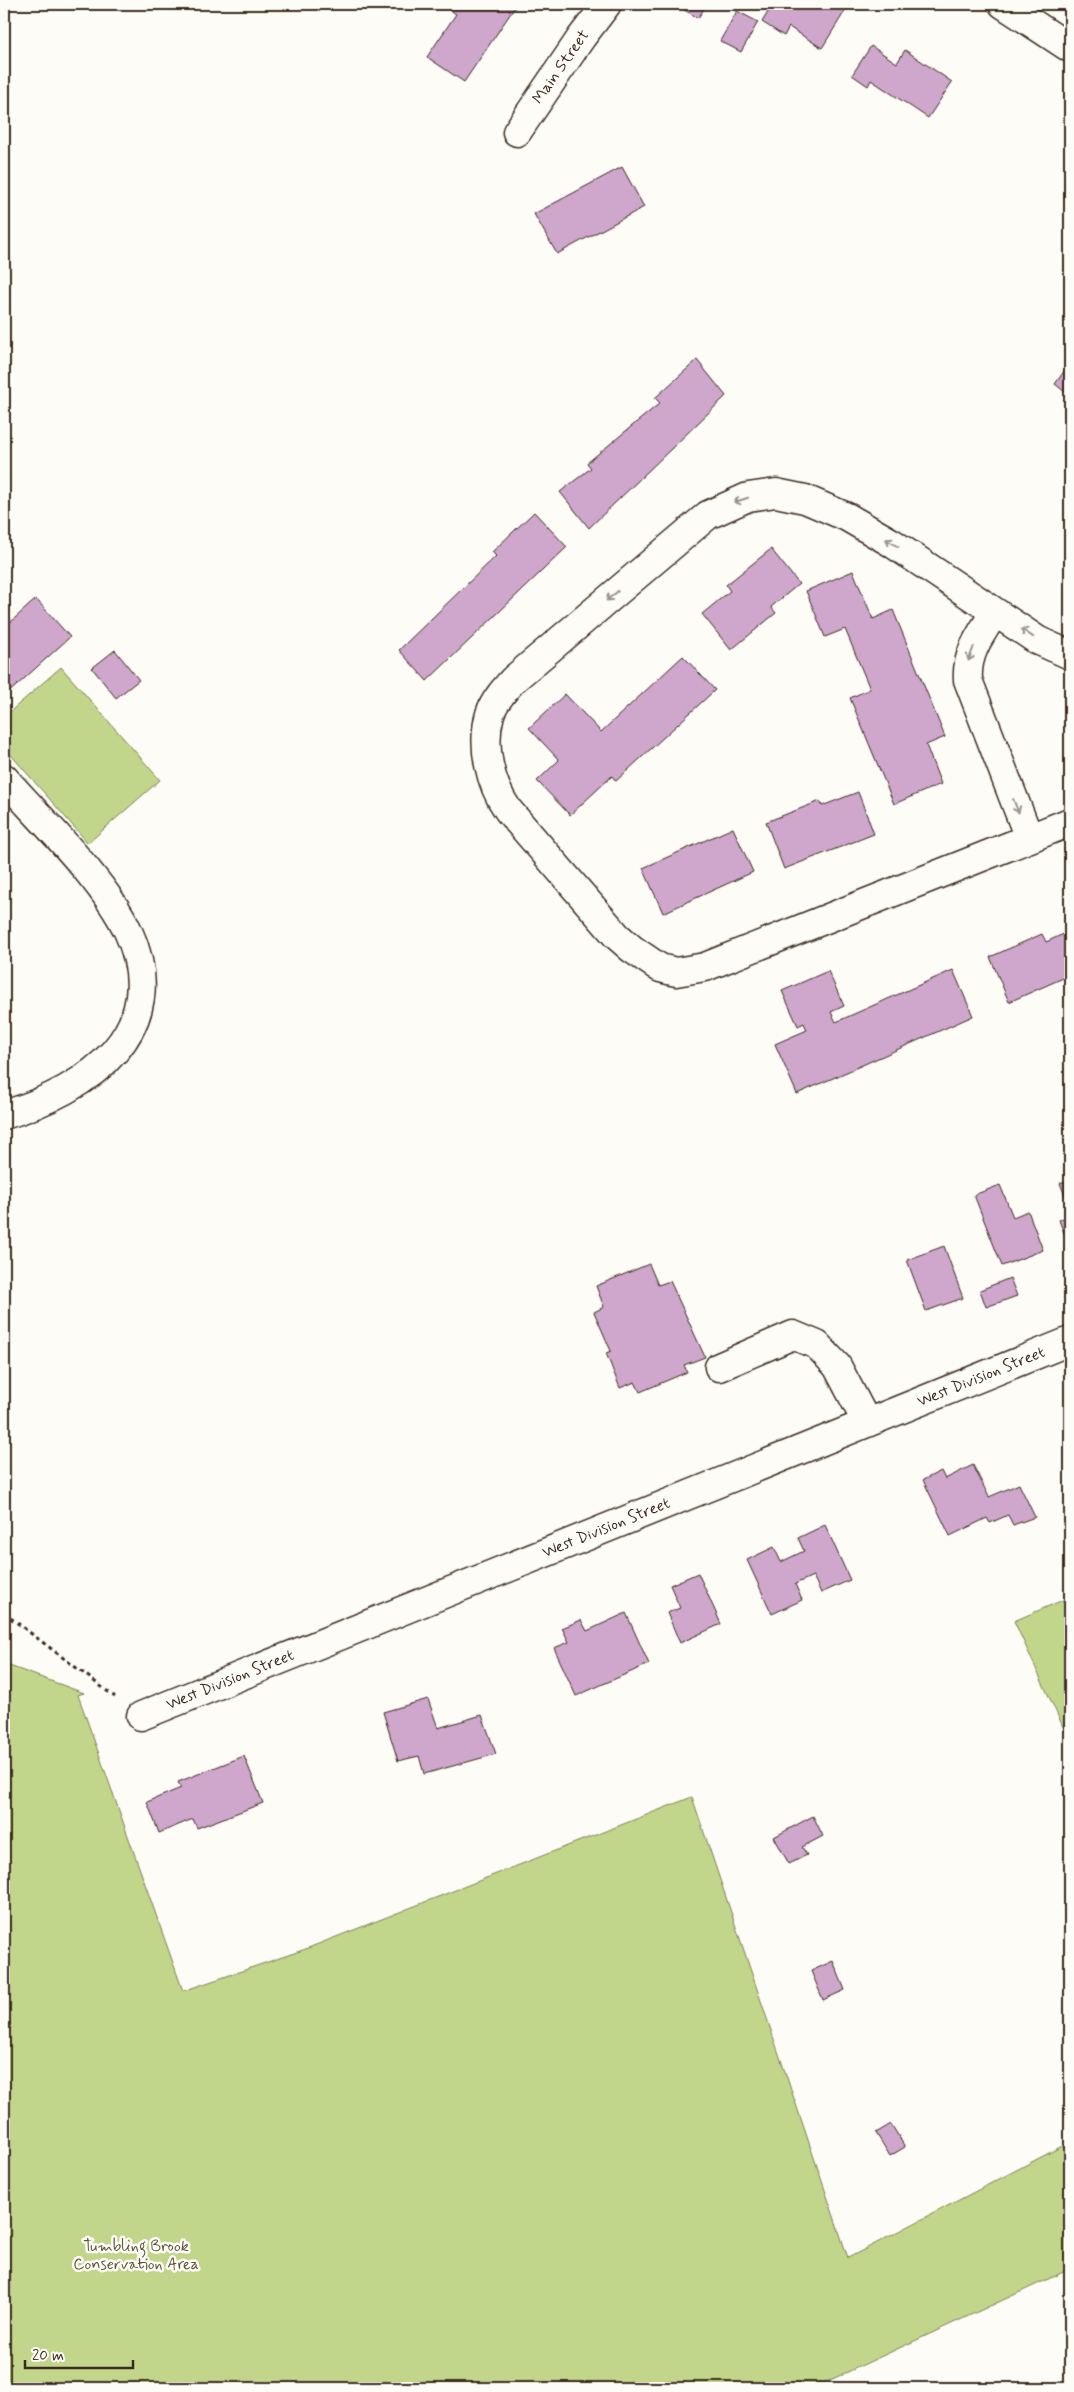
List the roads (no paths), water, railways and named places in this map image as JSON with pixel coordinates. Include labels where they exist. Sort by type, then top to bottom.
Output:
[{"type":"street","name":"Main Street","points":[[517,132],[581,38],[607,4]]},
{"type":"street","points":[[1003,4],[1070,48]]},
{"type":"street","points":[[1070,655],[1037,640],[892,543],[846,517],[791,495],[776,493],[748,498],[708,515],[514,679],[490,714],[488,745],[489,765],[499,797],[508,810],[617,936],[646,960],[660,968],[676,972],[705,967],[1070,822]]},
{"type":"street","points":[[995,612],[969,656],[968,680],[1029,838]]},
{"type":"street","points":[[4,778],[78,861],[115,910],[127,930],[136,952],[140,973],[138,1008],[134,1024],[123,1042],[108,1060],[70,1088],[52,1098],[4,1115]]},
{"type":"street","points":[[719,1367],[793,1335],[817,1345],[836,1366],[867,1423]]},
{"type":"street","name":"West Division Street","points":[[141,1716],[1070,1341]]},
{"type":"park label","name":"Tumbling Brook Conservation Area","points":[[136,2255]]}]
